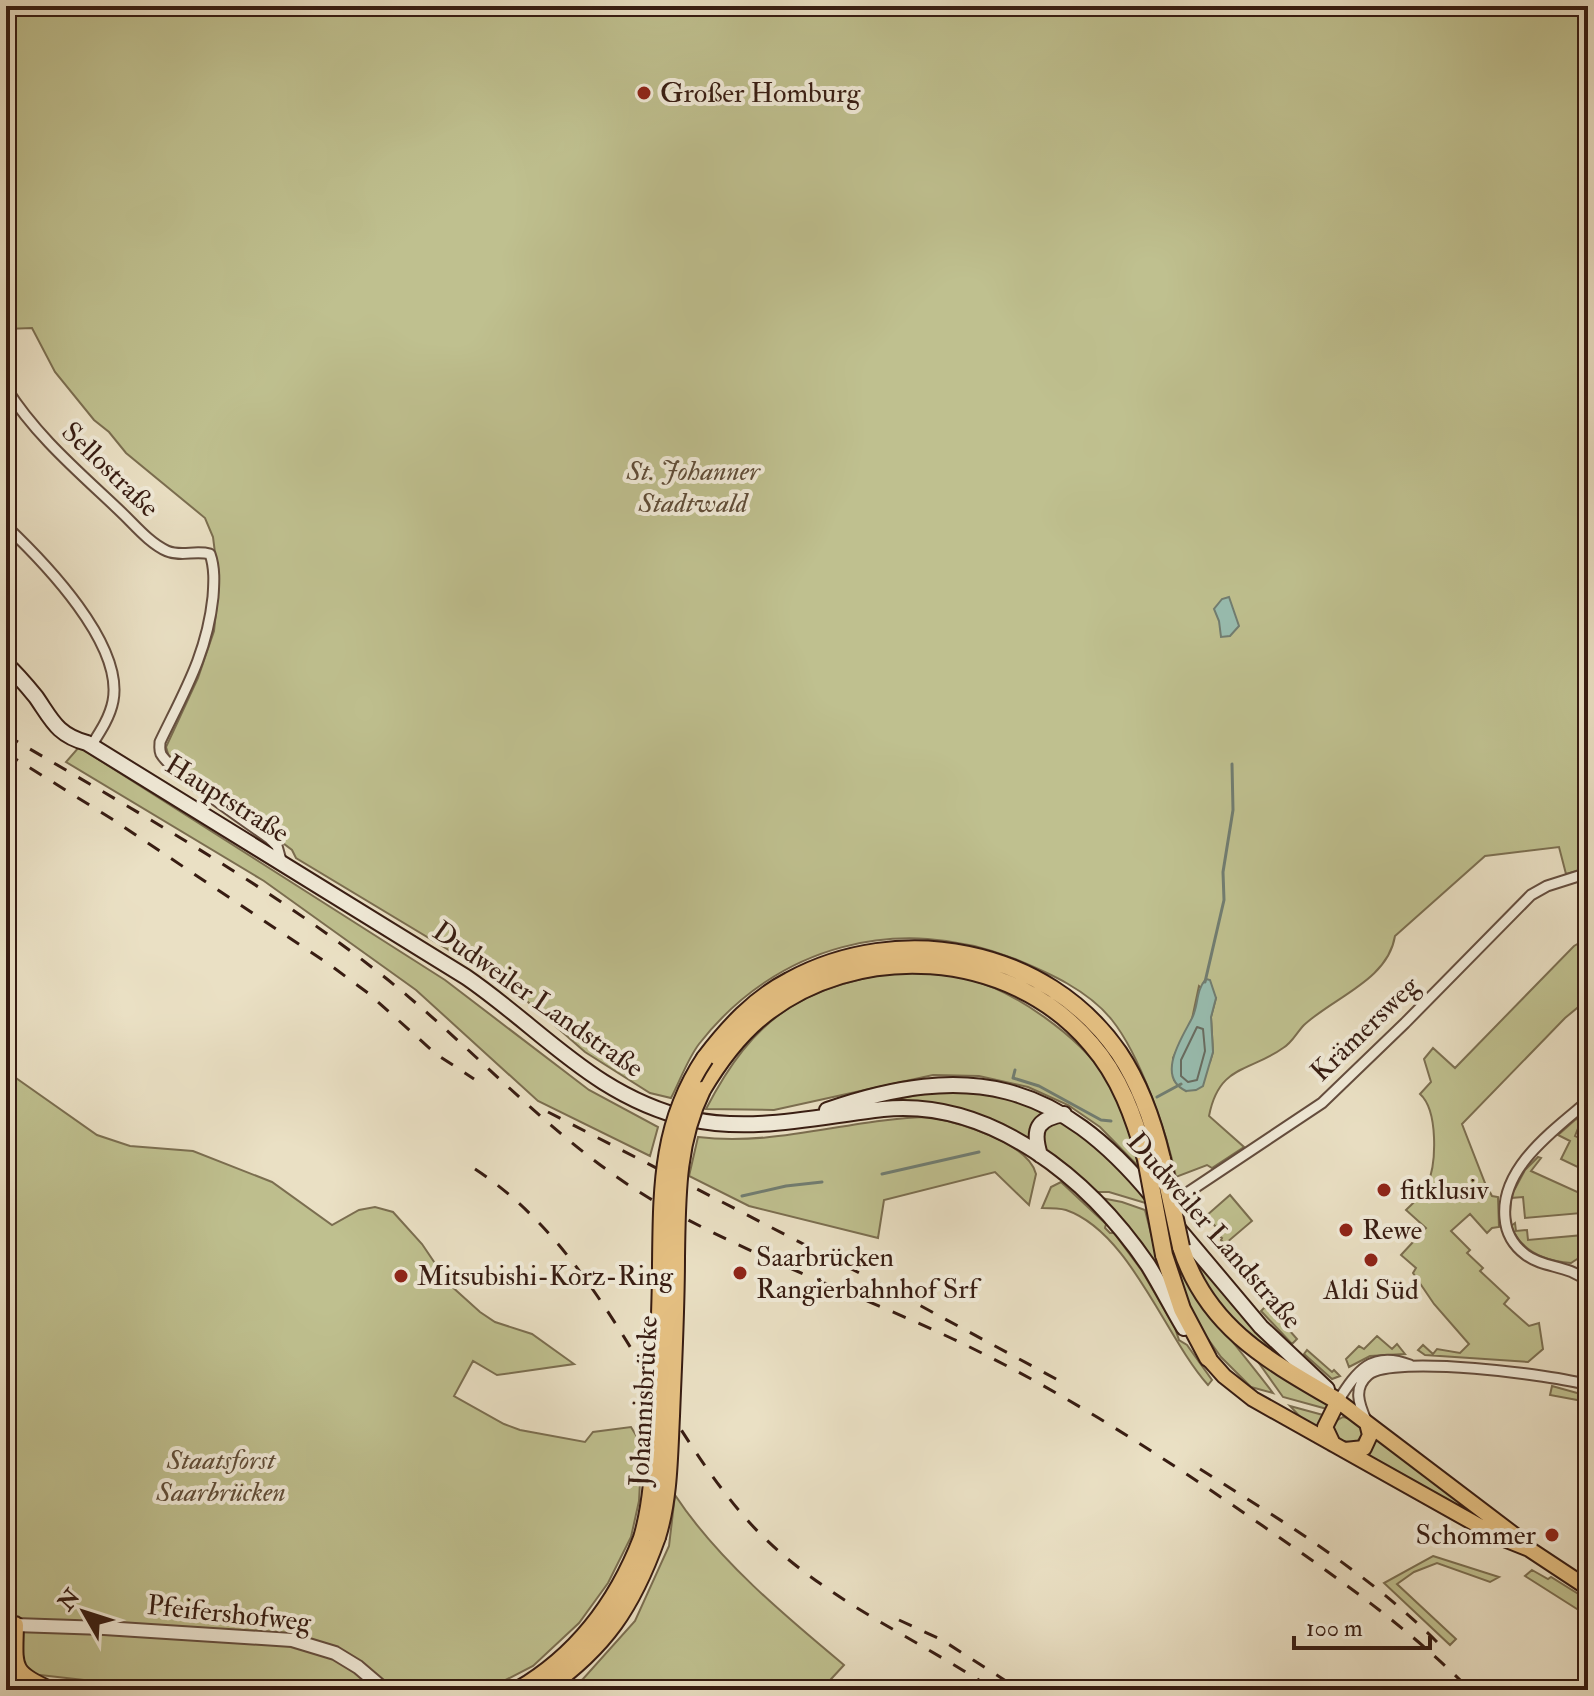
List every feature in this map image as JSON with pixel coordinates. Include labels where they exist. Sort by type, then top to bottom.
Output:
[{"type":"highway","name":"Johannisbrücke","points":[[649,1538],[663,1170],[677,1114],[690,1083],[728,1029],[764,997],[786,982],[826,963],[872,951],[897,949],[968,954],[1031,977],[1062,996],[1116,1050],[1149,1110],[1154,1159]]},
{"type":"highway","name":"Johannisbrücke","points":[[649,1538],[666,1495],[676,1302],[678,1172],[683,1143],[698,1098],[721,1061],[737,1041],[778,1005],[818,983],[877,967],[918,965],[962,968],[987,975],[1032,995],[1073,1025],[1091,1043],[1110,1069],[1154,1159]]},
{"type":"highway","points":[[1154,1159],[1181,1247],[1199,1289],[1232,1331],[1258,1353],[1338,1401]]},
{"type":"highway","points":[[1154,1159],[1164,1255],[1182,1309],[1208,1358]]},
{"type":"highway","points":[[518,1690],[561,1660],[585,1637],[619,1590],[649,1538]]},
{"type":"highway","points":[[544,1690],[596,1647],[617,1621],[634,1596],[649,1538]]},
{"type":"highway","points":[[9,1628],[18,1671],[29,1681],[50,1690]]},
{"type":"main road","name":"Hauptstraße","points":[[6,664],[38,700],[89,744],[340,900]]},
{"type":"main road","name":"Dudweiler Landstraße","points":[[340,900],[479,986],[594,1078],[635,1101],[689,1119],[727,1124],[764,1124],[909,1108],[945,1111],[997,1130],[1040,1155],[1079,1187],[1121,1230],[1149,1267],[1192,1341],[1224,1376],[1253,1399],[1499,1537],[1529,1549],[1588,1588]]},
{"type":"main road","name":"Dudweiler Landstraße","points":[[810,1118],[853,1102],[887,1094],[961,1085],[1021,1095],[1064,1114],[1110,1150],[1261,1327],[1338,1401],[1519,1538],[1529,1549]]},
{"type":"main road","points":[[1040,1155],[1036,1135],[1039,1124],[1050,1116],[1064,1114]]},
{"type":"main road","points":[[1338,1401],[1325,1433],[1339,1447],[1364,1448],[1370,1435],[1367,1423]]},
{"type":"street","name":"Sellostraße","points":[[6,388],[49,444],[152,541],[176,554],[210,554],[214,587],[207,635],[193,679],[160,742],[159,751],[194,783],[270,839],[277,846],[282,864]]},
{"type":"street","points":[[6,526],[58,580],[98,638],[107,658],[112,672],[113,699],[109,714],[89,744]]},
{"type":"street","name":"Krämersweg","points":[[1163,1209],[1322,1103],[1397,1032],[1531,895],[1547,886],[1588,873]]},
{"type":"street","points":[[1588,1101],[1546,1139],[1515,1174],[1506,1192],[1504,1209],[1511,1238],[1525,1254],[1538,1261],[1563,1267],[1588,1282]]},
{"type":"street","points":[[1338,1401],[1355,1375],[1372,1363],[1393,1360],[1413,1366]]},
{"type":"street","points":[[1367,1423],[1358,1401],[1362,1382],[1378,1369],[1413,1366],[1539,1374],[1588,1385]]},
{"type":"street","name":"Pfeifershofweg","points":[[9,1628],[104,1628],[292,1640],[335,1653],[369,1675],[385,1690]]},
{"type":"green space","name":"St. Johanner Stadtwald","points":[[6,6],[1588,6],[1588,868],[1566,874],[1559,847],[1485,856],[1395,936],[1382,965],[1371,976],[1316,1015],[1286,1046],[1228,1078],[1214,1099],[1209,1116],[1244,1147],[1212,1168],[1207,1165],[1176,1177],[1151,1095],[1133,1053],[1112,1020],[1080,991],[1054,977],[1015,959],[971,945],[928,939],[884,940],[842,947],[802,961],[765,982],[730,1010],[699,1044],[671,1098],[650,1093],[585,1052],[512,988],[296,858],[292,850],[169,757],[166,747],[198,678],[214,631],[219,585],[213,537],[205,518],[126,453],[109,432],[94,420],[55,372],[32,328],[6,329]],"holes":[[[1199,986],[1216,998],[1211,1017],[1213,1052],[1210,1062],[1186,1091],[1174,1080],[1173,1058],[1192,1019]]]},
{"type":"green space","points":[[79,747],[445,980],[589,1090],[658,1127],[650,1156],[538,1101],[416,990],[264,881],[66,762]]},
{"type":"green space","points":[[1588,938],[1588,999],[1565,1018],[1462,1124],[1485,1183],[1492,1196],[1498,1197],[1499,1227],[1487,1233],[1470,1214],[1451,1231],[1470,1250],[1467,1253],[1483,1268],[1480,1271],[1509,1298],[1504,1304],[1529,1326],[1539,1323],[1543,1349],[1528,1362],[1425,1355],[1418,1350],[1423,1345],[1433,1354],[1437,1349],[1460,1353],[1469,1344],[1434,1304],[1413,1273],[1416,1268],[1401,1255],[1426,1228],[1406,1210],[1426,1189],[1433,1164],[1433,1124],[1420,1094],[1431,1082],[1424,1059],[1433,1048],[1455,1068],[1574,946]]},
{"type":"green space","points":[[904,971],[954,976],[988,986],[1026,1005],[1063,1031],[1104,1075],[1125,1120],[1139,1167],[1100,1127],[1068,1105],[1028,1087],[979,1076],[933,1075],[774,1110],[706,1109],[743,1050],[763,1028],[785,1011],[837,986]]},
{"type":"green space","name":"Staatsforst Saarbrücken","points":[[6,1071],[97,1135],[130,1146],[193,1151],[272,1182],[332,1225],[359,1210],[375,1207],[393,1212],[422,1244],[449,1284],[480,1312],[495,1322],[532,1334],[574,1364],[497,1375],[473,1361],[454,1396],[520,1430],[585,1442],[593,1432],[631,1427],[642,1445],[639,1501],[631,1537],[608,1583],[579,1623],[533,1666],[486,1690],[172,1690],[40,1675],[6,1675]]},
{"type":"green space","points":[[944,1090],[997,1094],[1046,1111],[1035,1121],[1029,1142],[964,1110],[929,1104],[869,1104]]},
{"type":"green space","points":[[930,1117],[991,1136],[1020,1152],[1036,1174],[1029,1205],[995,1172],[884,1200],[878,1238],[749,1206],[689,1176],[698,1137],[756,1138]]},
{"type":"green space","points":[[1576,1119],[1581,1121],[1575,1136],[1588,1142],[1588,1172],[1561,1159],[1570,1141],[1558,1135]]},
{"type":"green space","points":[[1062,1121],[1106,1155],[1152,1205],[1109,1192],[1093,1192],[1046,1153],[1042,1143],[1045,1127]]},
{"type":"green space","points":[[1538,1157],[1541,1158],[1531,1171],[1586,1196],[1588,1192],[1588,1252],[1571,1263],[1535,1253],[1521,1242],[1511,1226],[1515,1223],[1516,1231],[1527,1230],[1528,1240],[1583,1235],[1581,1213],[1525,1218],[1523,1197],[1510,1198],[1525,1170]]},
{"type":"green space","points":[[1061,1182],[1106,1224],[1105,1228],[1114,1233],[1142,1271],[1179,1340],[1187,1345],[1212,1380],[1208,1385],[1192,1365],[1128,1262],[1109,1240],[1089,1222],[1066,1210],[1042,1208],[1051,1187]]},
{"type":"green space","points":[[1230,1195],[1252,1221],[1225,1244],[1206,1216]]},
{"type":"green space","points":[[1096,1197],[1145,1210],[1158,1261],[1152,1263]]},
{"type":"green space","points":[[1191,1249],[1288,1364],[1242,1328],[1217,1302],[1198,1269]]},
{"type":"green space","points":[[1172,1253],[1207,1309],[1273,1393],[1251,1387],[1221,1357],[1188,1307]]},
{"type":"green space","points":[[1267,1305],[1297,1339],[1292,1344],[1261,1311]]},
{"type":"green space","points":[[1377,1336],[1392,1349],[1397,1344],[1405,1354],[1370,1356],[1349,1367],[1346,1359],[1359,1346],[1364,1349]]},
{"type":"green space","points":[[1307,1350],[1340,1376],[1332,1379],[1304,1354]]},
{"type":"green space","points":[[1256,1359],[1330,1403],[1327,1409],[1283,1397]]},
{"type":"green space","points":[[1552,1386],[1588,1396],[1588,1402],[1550,1395]]},
{"type":"green space","points":[[1290,1406],[1323,1415],[1319,1429],[1304,1421]]},
{"type":"green space","points":[[1343,1417],[1350,1418],[1364,1432],[1356,1443],[1342,1441],[1332,1431],[1334,1422]]},
{"type":"green space","points":[[1375,1435],[1462,1502],[1459,1506],[1364,1455]]},
{"type":"green space","points":[[675,1495],[731,1564],[844,1665],[821,1690],[565,1690],[583,1679],[635,1621],[669,1546]]},
{"type":"green space","points":[[1433,1556],[1499,1577],[1490,1582],[1437,1563],[1414,1572],[1397,1584],[1456,1639],[1450,1645],[1384,1583]]},
{"type":"green space","points":[[1532,1570],[1548,1579],[1551,1577],[1588,1600],[1588,1616],[1525,1576]]},
{"type":"water","points":[[1229,597],[1239,626],[1230,636],[1221,637],[1214,609],[1222,599]]},
{"type":"water","points":[[1206,979],[1210,980],[1216,998],[1211,1017],[1213,1052],[1203,1086],[1186,1091],[1177,1085],[1172,1067]]},
{"type":"waterway","points":[[1205,982],[1224,900],[1223,872],[1233,810],[1232,764]]},
{"type":"waterway","points":[[1015,1070],[1013,1078],[1039,1086],[1101,1120],[1111,1121]]},
{"type":"waterway","points":[[1157,1097],[1181,1084]]},
{"type":"waterway","points":[[882,1174],[979,1152]]},
{"type":"waterway","points":[[742,1196],[822,1182]]},
{"type":"railway","points":[[6,735],[243,877],[334,939],[412,1000],[577,1147],[649,1198],[761,1255],[994,1359],[1112,1426],[1344,1583],[1396,1623],[1470,1690]]},
{"type":"railway","points":[[6,753],[112,819],[330,965],[368,993],[436,1054],[474,1079]]},
{"type":"railway","points":[[548,1112],[871,1279],[1058,1380]]},
{"type":"railway","points":[[475,1169],[520,1204],[558,1244],[592,1289],[714,1478],[749,1522],[804,1572],[866,1614],[994,1690]]},
{"type":"railway","points":[[1200,1469],[1354,1571],[1438,1643]]},
{"type":"railway","points":[[899,1620],[942,1640],[1020,1690]]},
{"type":"place","name":"Großer Homburg","points":[[644,93]]},
{"type":"place","name":"fitklusiv","points":[[1384,1190]]},
{"type":"place","name":"Rewe","points":[[1346,1230]]},
{"type":"place","name":"Aldi Süd","points":[[1371,1260]]},
{"type":"place","name":"Saarbrücken Rangierbahnhof Srf","points":[[740,1273]]},
{"type":"place","name":"Mitsubishi-Korz-Ring","points":[[401,1276]]},
{"type":"place","name":"Schommer","points":[[1552,1535]]}]
